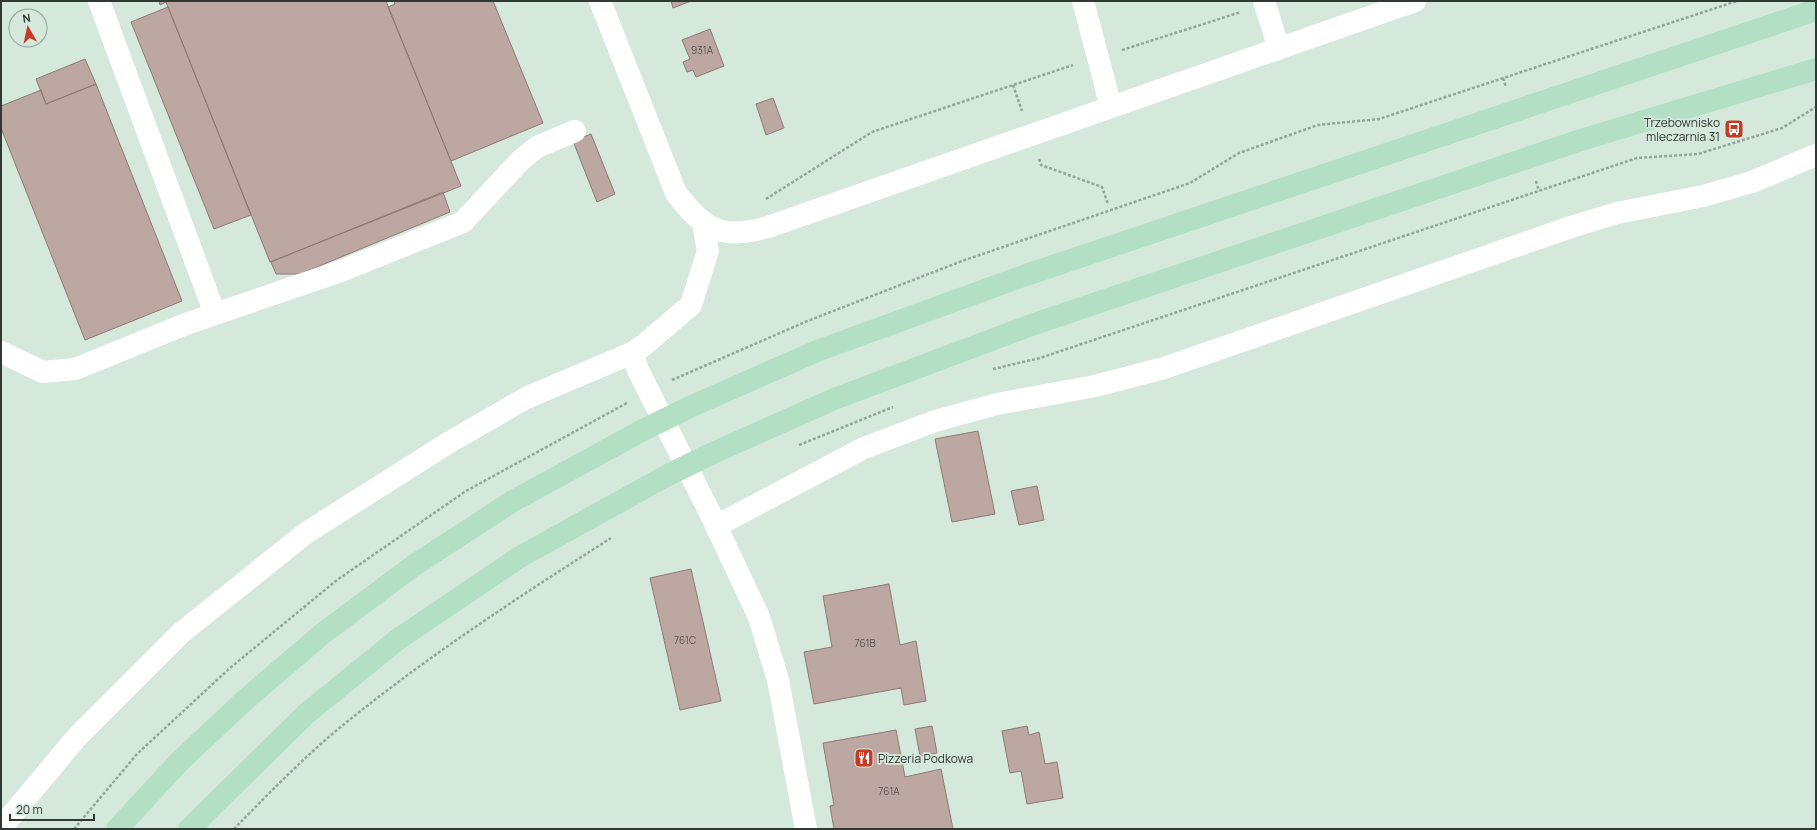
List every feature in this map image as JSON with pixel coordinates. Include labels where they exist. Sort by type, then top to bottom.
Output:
[{"type":"main road","points":[[116,829],[180,761],[245,700],[322,634],[413,566],[513,501],[643,430],[692,406],[817,351],[1026,275],[1816,10]]},
{"type":"main road","points":[[189,829],[306,714],[397,640],[518,558],[666,476],[713,453],[834,399],[1037,324],[1581,140],[1816,69]]},
{"type":"street","points":[[99,1],[215,314]]},
{"type":"street","points":[[600,1],[676,193],[692,214],[703,223],[734,234],[768,227],[1415,1]]},
{"type":"street","points":[[1083,1],[1111,107]]},
{"type":"street","points":[[1265,2],[1279,48]]},
{"type":"street","points":[[1,352],[43,372],[75,369],[186,324],[340,271],[463,222],[520,161],[537,148],[575,131]]},
{"type":"street","points":[[716,526],[864,448],[935,421],[997,404],[1095,386],[1164,368],[1571,227],[1617,213],[1703,196],[1752,182],[1816,155]]},
{"type":"street","points":[[1,828],[76,738],[181,633],[306,533],[448,443],[526,398],[632,353],[644,345],[691,305],[708,251],[703,223]]},
{"type":"street","points":[[632,353],[638,370],[716,526],[759,617],[776,673],[806,829]]},
{"type":"path","points":[[678,378],[806,322],[954,264],[1190,183],[1239,153],[1318,125],[1379,119],[1737,1]]},
{"type":"path","points":[[765,199],[872,132],[1265,2]]},
{"type":"path","points":[[1013,86],[1023,115]]},
{"type":"path","points":[[987,370],[1040,358],[1637,158],[1698,154],[1782,128],[1816,107]]},
{"type":"path","points":[[1037,154],[1041,165],[1102,187],[1108,204]]},
{"type":"path","points":[[794,447],[894,406]]},
{"type":"path","points":[[234,829],[282,780],[341,727],[390,688],[439,651],[524,593],[615,536]]},
{"type":"building","points":[[159,1],[386,1],[461,186],[270,262],[166,2],[160,5]]},
{"type":"building","points":[[394,1],[493,1],[543,123],[451,161],[388,7],[395,4]]},
{"type":"building","points":[[671,1],[691,1],[673,8]]},
{"type":"building","points":[[168,7],[251,215],[214,229],[131,22]]},
{"type":"building","points":[[710,29],[724,66],[696,77],[693,70],[687,72],[683,62],[690,59],[682,40]]},
{"type":"building","points":[[85,59],[96,84],[46,104],[36,79]]},
{"type":"building","points":[[96,84],[182,301],[85,340],[1,128],[1,106],[41,90],[46,104]]},
{"type":"building","points":[[773,98],[784,128],[766,135],[756,104]]},
{"type":"building","points":[[591,134],[615,194],[597,202],[573,141]]},
{"type":"building","points":[[443,192],[450,212],[300,274],[276,274],[271,262]]},
{"type":"building","points":[[978,431],[995,514],[952,522],[935,439]]},
{"type":"building","points":[[1037,486],[1044,520],[1019,525],[1011,491]]},
{"type":"building","points":[[691,569],[721,701],[680,710],[650,578]]},
{"type":"building","points":[[889,584],[900,645],[916,641],[926,701],[904,705],[901,688],[814,704],[804,652],[832,647],[823,596]]},
{"type":"building","points":[[932,726],[937,753],[920,756],[915,729]]},
{"type":"building","points":[[1027,726],[1029,735],[1039,732],[1045,764],[1057,762],[1063,798],[1027,804],[1021,771],[1010,773],[1002,731]]},
{"type":"building","points":[[896,730],[905,777],[941,769],[953,829],[834,829],[830,806],[834,805],[823,743]]},
{"type":"place","name":"Trzebownisko mleczarnia 31","points":[[1734,129]]},
{"type":"place","name":"Pizzeria Podkowa","points":[[864,758]]}]
